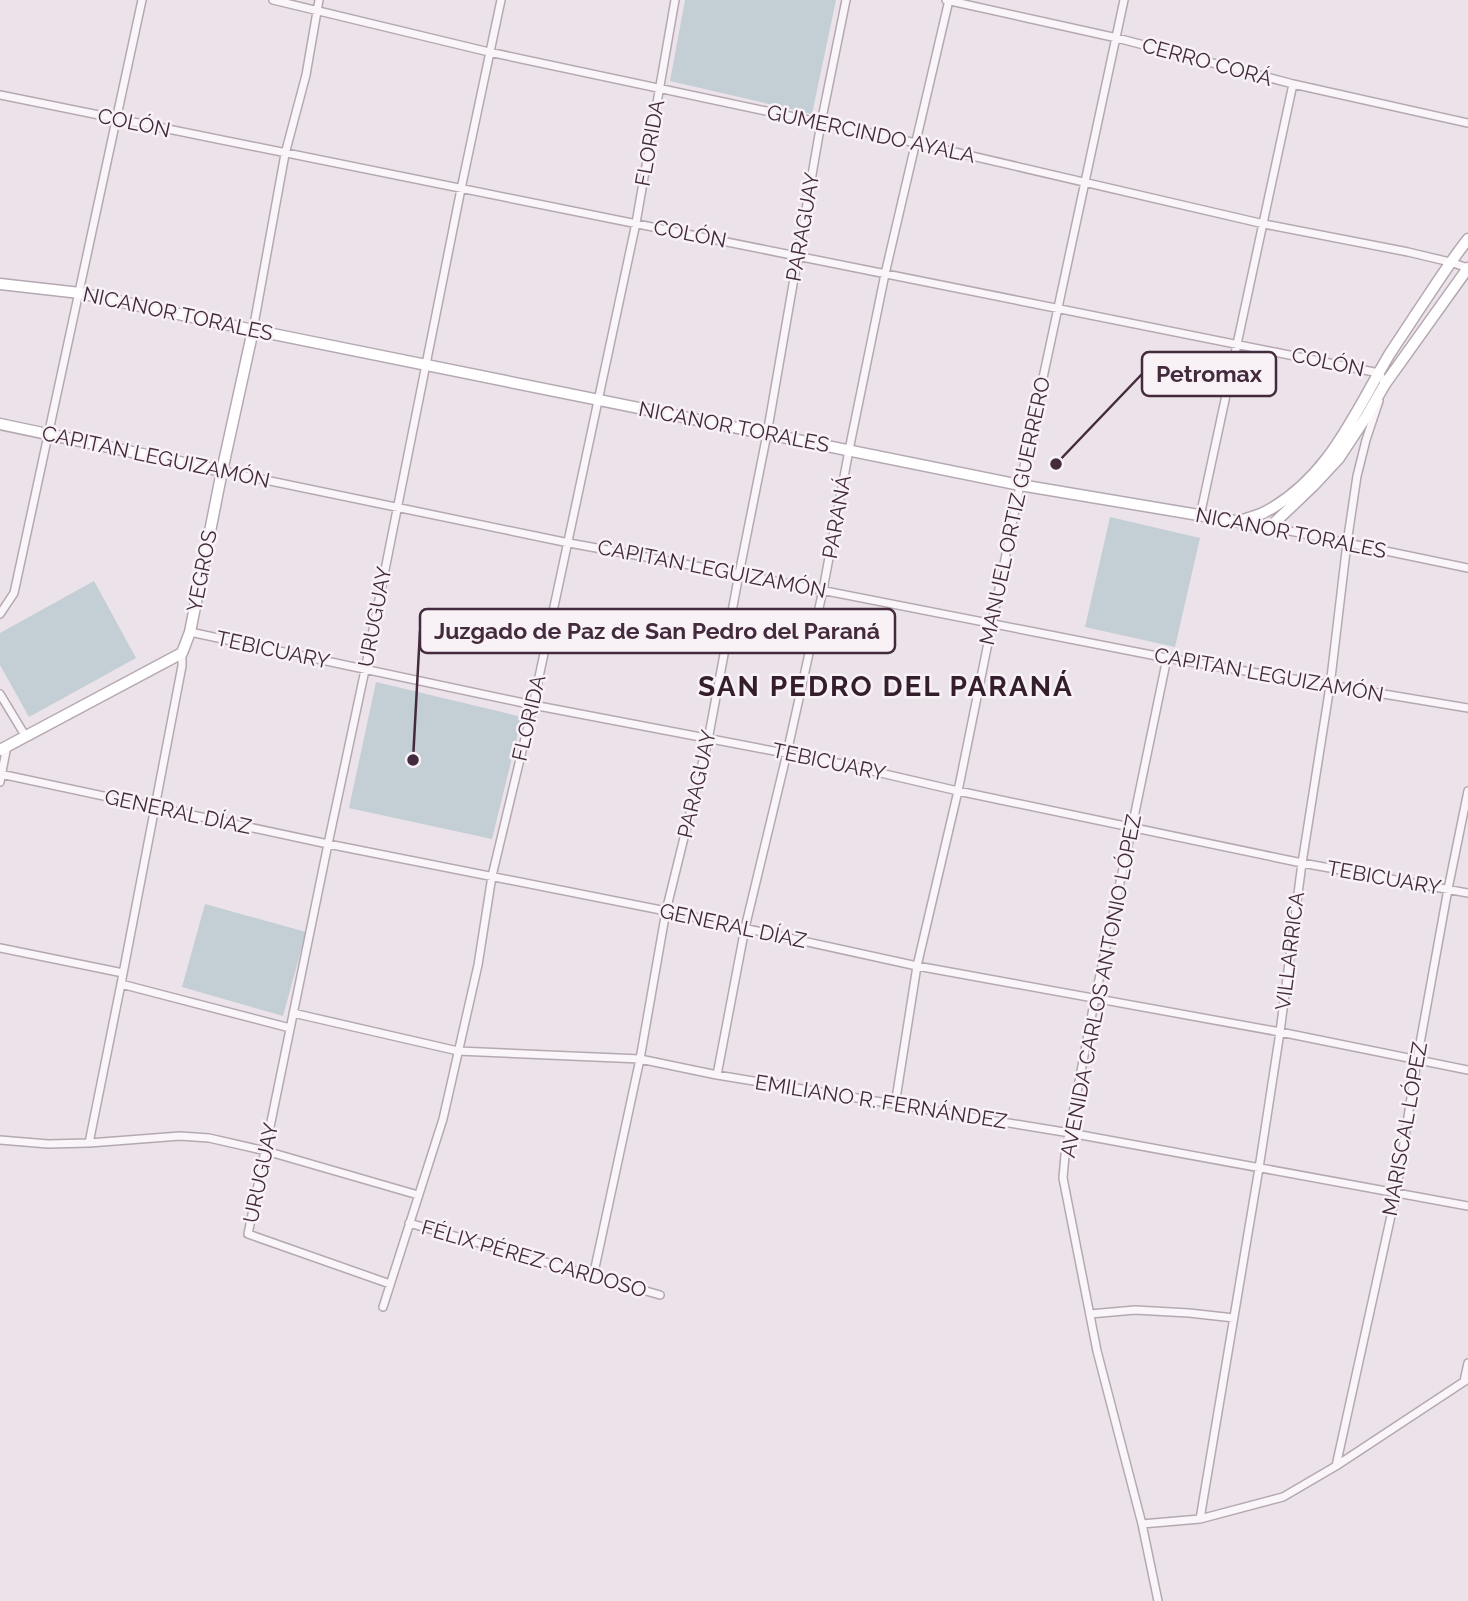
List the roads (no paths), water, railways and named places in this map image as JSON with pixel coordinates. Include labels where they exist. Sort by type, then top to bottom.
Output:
[{"type":"street","points":[[0,614],[14,593],[142,0]]},
{"type":"street","name":"GUMERCINDO AYALA","points":[[273,0],[489,52],[916,143],[1264,224],[1468,268]]},
{"type":"street","name":"YEGROS","points":[[89,1143],[182,666],[182,653],[190,632],[253,330],[285,154],[306,75],[319,0]]},
{"type":"street","name":"URUGUAY","points":[[390,1284],[248,1234],[489,52],[502,0]]},
{"type":"street","name":"FLORIDA","points":[[383,1307],[443,1119],[478,965],[492,876],[569,543],[636,223],[675,0]]},
{"type":"street","name":"PARAGUAY","points":[[593,1277],[640,1059],[666,911],[708,740],[846,0]]},
{"type":"street","name":"CERRO CORÁ","points":[[948,0],[1117,38],[1293,84],[1468,123]]},
{"type":"street","name":"PARANÁ","points":[[717,1075],[745,928],[823,590],[886,274],[948,0]]},
{"type":"street","name":"MANUEL ORTIZ GUERRERO","points":[[895,1105],[917,966],[958,791],[1020,485],[1124,0]]},
{"type":"street","points":[[1200,516],[1293,84]]},
{"type":"street","name":"COLÓN","points":[[0,95],[1379,373]]},
{"type":"street","points":[[1234,522],[1263,513],[1287,498],[1313,476],[1332,454],[1398,339],[1468,239]]},
{"type":"street","name":"VILLARRICA","points":[[1270,527],[1339,458],[1385,384],[1468,268]]},
{"type":"street","name":"NICANOR TORALES","points":[[0,284],[80,293],[1020,485],[1270,527],[1468,568]]},
{"type":"street","points":[[1379,373],[1385,384]]},
{"type":"street","name":"VILLARRICA","points":[[1200,1519],[1280,1032],[1302,863],[1330,685],[1347,542],[1361,457],[1385,384]]},
{"type":"street","name":"CAPITAN LEGUIZAMÓN","points":[[0,424],[569,543],[1167,658],[1468,708]]},
{"type":"street","name":"TEBICUARY","points":[[190,632],[533,705],[842,764],[1302,863],[1468,893]]},
{"type":"street","points":[[1,777],[4,748],[182,653]]},
{"type":"street","name":"AVENIDA CARLOS ANTONIO LÓPEZ","points":[[1158,1601],[1142,1524],[1097,1350],[1063,1178],[1095,998],[1167,658]]},
{"type":"street","points":[[0,694],[26,737]]},
{"type":"street","name":"GENERAL DÍAZ","points":[[1,777],[666,911],[917,966],[1280,1032],[1468,1070]]},
{"type":"street","name":"MARISCAL LÓPEZ","points":[[1336,1466],[1396,1193],[1417,1060],[1468,791]]},
{"type":"street","points":[[0,948],[123,974]]},
{"type":"street","points":[[121,984],[290,1028]]},
{"type":"street","name":"EMILIANO R. FERNÁNDEZ","points":[[293,1013],[458,1051],[640,1059],[717,1075],[1070,1133],[1468,1206]]},
{"type":"street","name":"FÉLIX PÉREZ CARDOSO","points":[[0,1140],[48,1144],[180,1136],[209,1138],[266,1151],[418,1195]]},
{"type":"street","name":"FÉLIX PÉREZ CARDOSO","points":[[409,1223],[660,1295]]},
{"type":"street","points":[[1090,1314],[1135,1310],[1234,1318]]},
{"type":"street","points":[[1142,1524],[1200,1519],[1283,1497],[1336,1466],[1466,1380],[1468,1363]]},
{"type":"place","name":"Petromax","points":[[1056,464]]},
{"type":"place","name":"Juzgado de Paz de San Pedro del Paraná","points":[[413,760]]},
{"type":"district","name":"SAN PEDRO DEL PARANÁ","points":[[886,686]]}]
